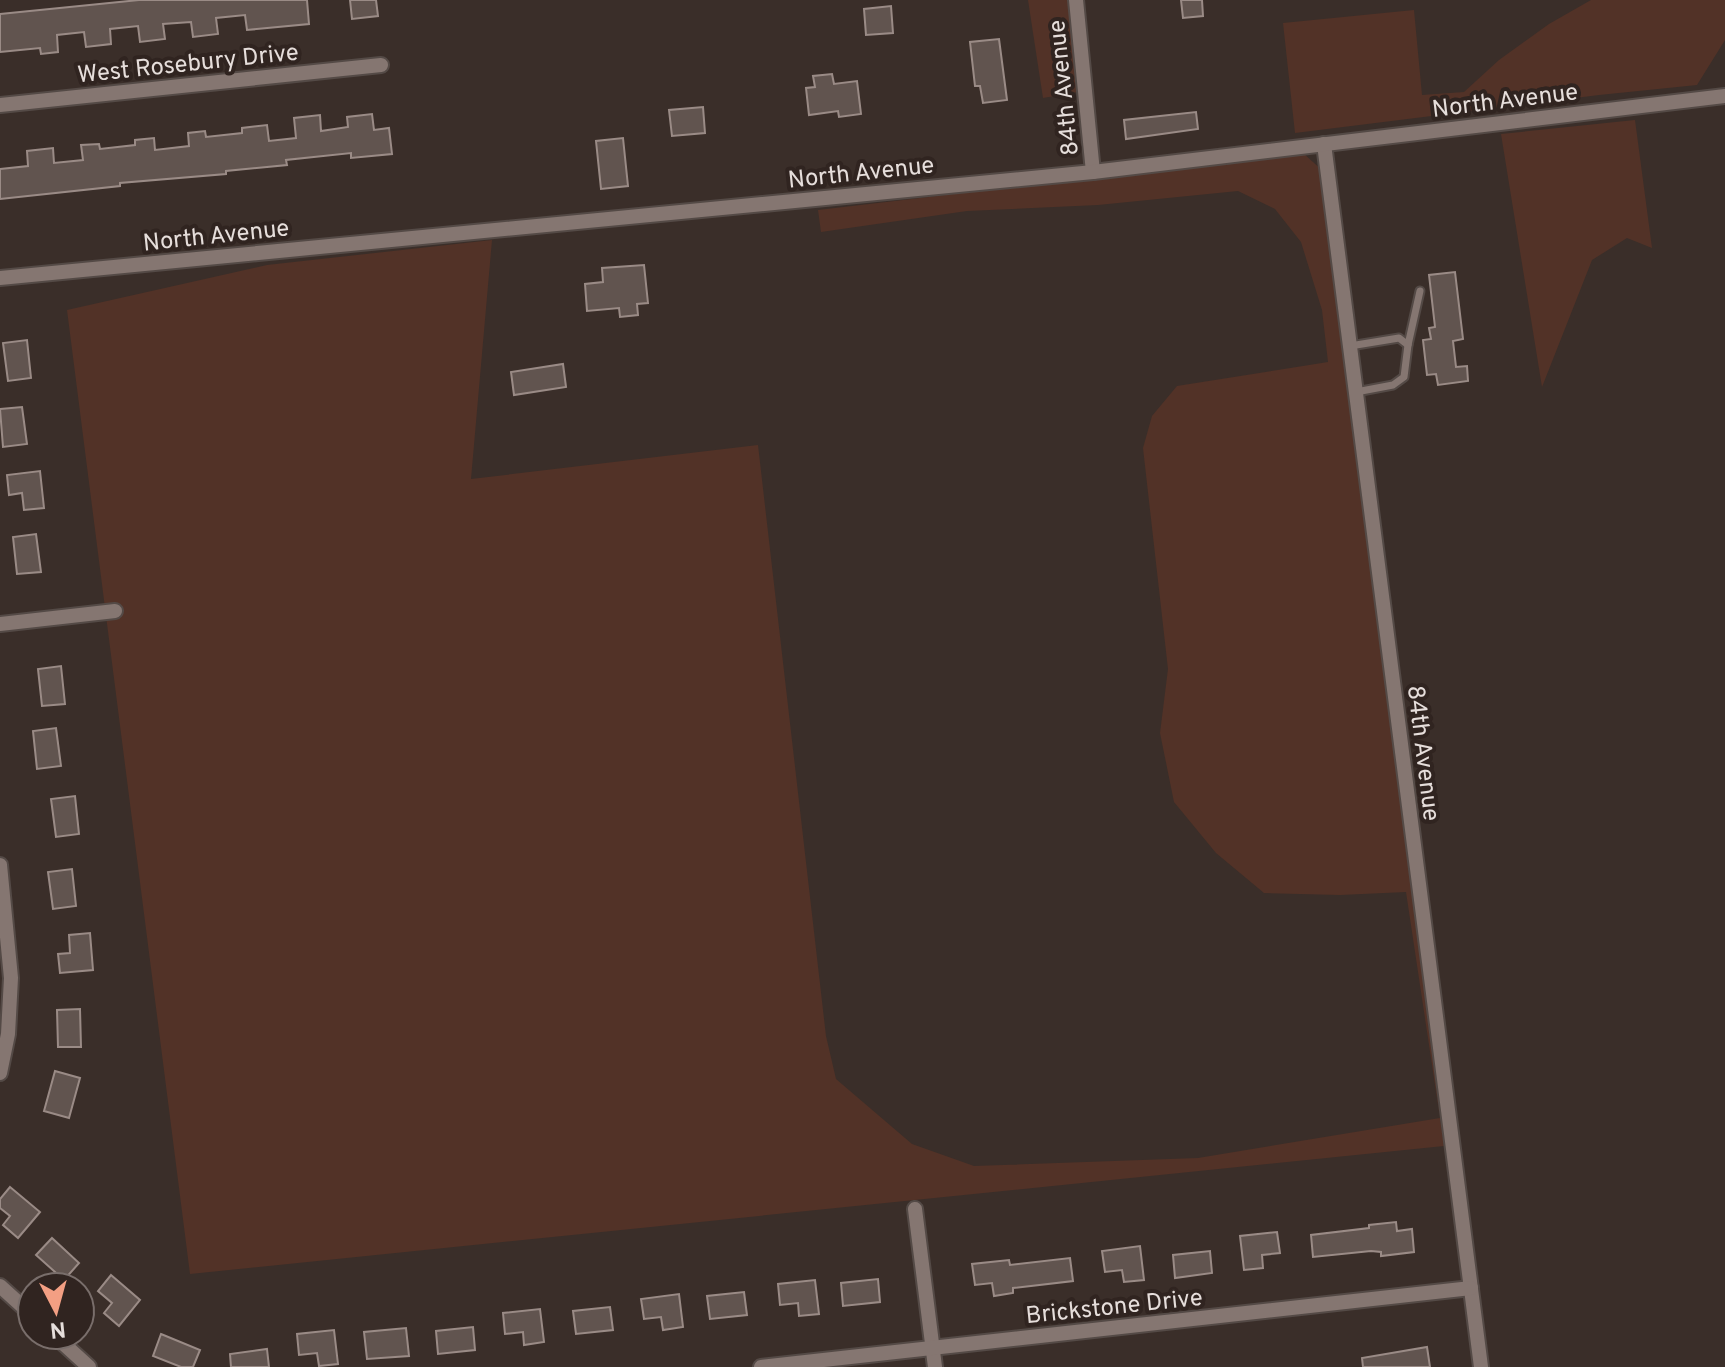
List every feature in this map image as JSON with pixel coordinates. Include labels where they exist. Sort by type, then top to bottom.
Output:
[{"type":"street","name":"84th Avenue","points":[[1076,0],[1093,172]]},
{"type":"street","name":"West Rosebury Drive","points":[[0,105],[381,65]]},
{"type":"street","name":"North Avenue","points":[[0,278],[1093,172],[1725,96]]},
{"type":"street","name":"84th Avenue","points":[[1324,144],[1481,1367]]},
{"type":"street","points":[[0,624],[115,611]]},
{"type":"street","points":[[0,865],[11,978],[8,1034],[0,1073]]},
{"type":"street","points":[[915,1209],[935,1367]]},
{"type":"street","points":[[0,1286],[16,1300]]},
{"type":"street","name":"Brickstone Drive","points":[[761,1367],[1471,1288]]},
{"type":"street","points":[[72,1351],[89,1367]]},
{"type":"lane","points":[[1356,392],[1393,385],[1404,377],[1420,291]]},
{"type":"lane","points":[[1350,346],[1389,338],[1399,338],[1408,345]]},
{"type":"shaded area","points":[[1028,0],[1068,0],[1078,92],[1043,98]]},
{"type":"shaded area","points":[[1591,0],[1725,0],[1725,40],[1697,85],[1295,133],[1283,23],[1414,10],[1422,95],[1464,92],[1499,60],[1549,24]]},
{"type":"shaded area","points":[[1635,120],[1652,248],[1627,238],[1592,260],[1542,387],[1501,134]]},
{"type":"shaded area","points":[[1303,153],[1324,172],[1440,1118],[1406,892],[1340,895],[1264,893],[1216,853],[1174,802],[1160,733],[1168,669],[1143,448],[1152,416],[1177,386],[1328,362],[1322,310],[1301,242],[1275,209],[1238,191],[1098,205],[967,211],[821,232],[818,210]]},
{"type":"shaded area","points":[[492,240],[471,479],[758,445],[826,1036],[836,1079],[912,1144],[974,1166],[1198,1158],[1440,1118],[1444,1146],[190,1274],[67,310],[267,265]]},
{"type":"building","points":[[139,0],[307,0],[309,24],[247,30],[245,15],[216,18],[218,34],[193,37],[191,22],[163,24],[165,39],[140,42],[138,26],[110,29],[111,44],[86,47],[84,32],[57,35],[58,52],[41,54],[40,48],[0,52],[0,14]]},
{"type":"building","points":[[350,0],[376,0],[378,16],[352,19]]},
{"type":"building","points":[[1181,0],[1202,0],[1203,16],[1183,18]]},
{"type":"building","points":[[891,6],[893,33],[866,35],[864,9]]},
{"type":"building","points":[[999,39],[1007,100],[983,103],[980,86],[975,86],[970,42]]},
{"type":"building","points":[[832,74],[834,84],[857,81],[861,114],[839,117],[838,111],[809,115],[806,88],[815,87],[813,76]]},
{"type":"building","points":[[703,107],[705,133],[672,136],[669,110]]},
{"type":"building","points":[[1196,112],[1198,129],[1126,139],[1124,120]]},
{"type":"building","points":[[372,114],[374,130],[389,128],[392,154],[351,158],[351,153],[286,160],[287,165],[226,171],[226,174],[120,183],[120,186],[0,199],[0,169],[28,166],[27,151],[53,148],[54,163],[83,160],[81,145],[99,144],[100,149],[135,145],[135,140],[154,138],[155,150],[189,146],[188,133],[205,131],[206,137],[242,133],[242,128],[267,125],[269,141],[296,138],[294,118],[320,115],[321,131],[348,127],[347,117]]},
{"type":"building","points":[[623,138],[628,186],[601,189],[596,141]]},
{"type":"building","points":[[644,265],[648,303],[637,304],[638,315],[620,317],[619,308],[587,311],[585,284],[603,282],[602,268]]},
{"type":"building","points":[[1455,272],[1463,339],[1453,341],[1456,367],[1467,366],[1468,381],[1438,385],[1436,374],[1427,375],[1423,340],[1431,339],[1429,328],[1435,327],[1429,275]]},
{"type":"building","points":[[27,340],[31,378],[8,381],[3,343]]},
{"type":"building","points":[[563,364],[566,387],[514,395],[511,372]]},
{"type":"building","points":[[22,407],[27,444],[3,447],[0,409]]},
{"type":"building","points":[[40,471],[44,508],[24,510],[22,493],[9,495],[7,475]]},
{"type":"building","points":[[36,534],[41,572],[17,574],[13,537]]},
{"type":"building","points":[[61,666],[65,704],[42,706],[38,669]]},
{"type":"building","points":[[56,728],[61,766],[37,769],[33,731]]},
{"type":"building","points":[[75,796],[79,834],[56,837],[51,799]]},
{"type":"building","points":[[72,869],[76,906],[53,909],[48,872]]},
{"type":"building","points":[[90,933],[93,970],[60,973],[58,954],[70,953],[69,935]]},
{"type":"building","points":[[80,1009],[81,1047],[58,1047],[57,1010]]},
{"type":"building","points":[[55,1071],[80,1078],[69,1118],[44,1111]]},
{"type":"building","points":[[10,1187],[40,1212],[18,1238],[3,1225],[10,1216],[0,1208],[0,1199]]},
{"type":"building","points":[[1396,1222],[1397,1231],[1412,1229],[1414,1252],[1381,1256],[1381,1252],[1371,1251],[1313,1257],[1311,1235]]},
{"type":"building","points":[[1277,1232],[1280,1253],[1262,1255],[1263,1268],[1244,1270],[1240,1236]]},
{"type":"building","points":[[52,1238],[79,1263],[72,1271],[54,1271],[36,1255]]},
{"type":"building","points":[[1140,1246],[1144,1280],[1124,1282],[1122,1270],[1105,1272],[1102,1251]]},
{"type":"building","points":[[1210,1251],[1212,1273],[1175,1278],[1173,1255]]},
{"type":"building","points":[[1070,1258],[1073,1281],[1013,1288],[1013,1293],[994,1296],[992,1283],[975,1285],[972,1264],[1009,1260],[1010,1265]]},
{"type":"building","points":[[111,1275],[140,1300],[119,1326],[104,1313],[112,1303],[98,1291]]},
{"type":"building","points":[[878,1279],[880,1302],[843,1306],[841,1283]]},
{"type":"building","points":[[815,1280],[819,1314],[799,1316],[798,1303],[780,1305],[778,1284]]},
{"type":"building","points":[[744,1292],[747,1315],[710,1319],[707,1296]]},
{"type":"building","points":[[679,1294],[683,1327],[663,1330],[661,1317],[644,1319],[641,1299]]},
{"type":"building","points":[[610,1307],[613,1330],[576,1334],[573,1311]]},
{"type":"building","points":[[540,1309],[544,1342],[524,1345],[523,1332],[505,1334],[503,1313]]},
{"type":"building","points":[[473,1327],[475,1350],[438,1354],[436,1331]]},
{"type":"building","points":[[406,1328],[409,1356],[367,1359],[364,1332]]},
{"type":"building","points":[[334,1330],[338,1364],[319,1366],[317,1353],[299,1355],[297,1334]]},
{"type":"building","points":[[161,1334],[200,1350],[193,1367],[181,1367],[153,1356]]},
{"type":"building","points":[[1427,1347],[1430,1367],[1363,1367],[1362,1358]]},
{"type":"building","points":[[267,1349],[269,1367],[231,1367],[230,1354]]}]
